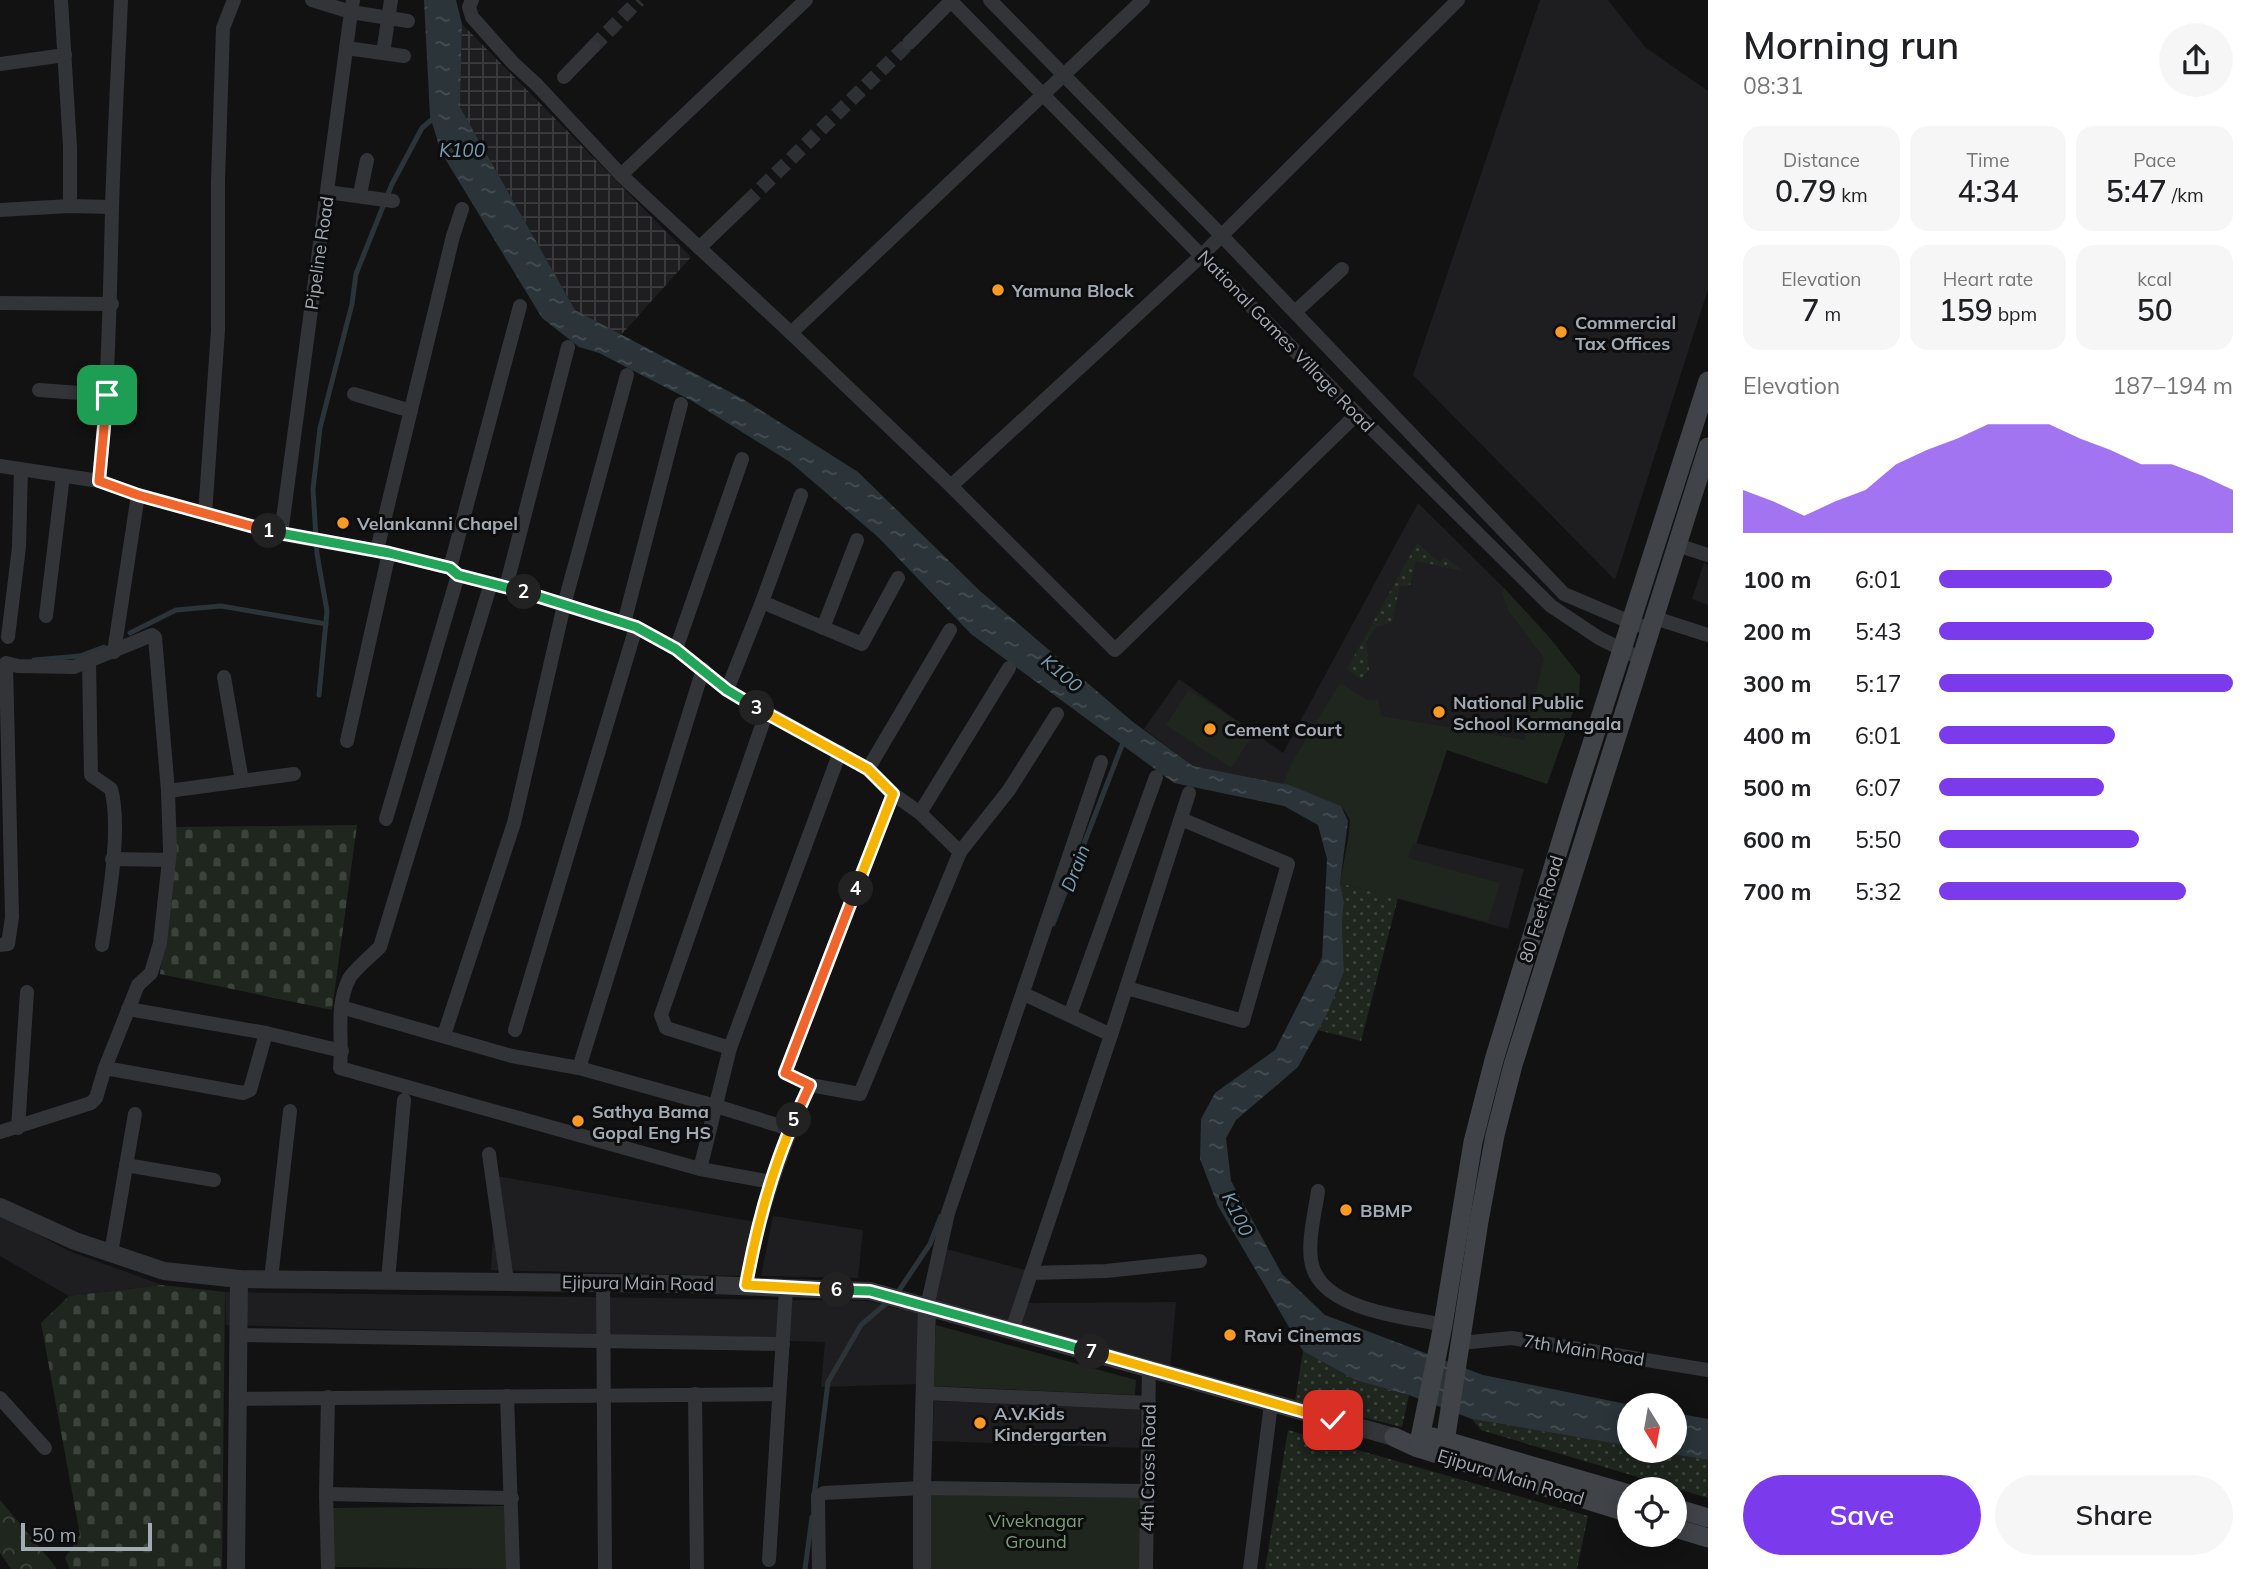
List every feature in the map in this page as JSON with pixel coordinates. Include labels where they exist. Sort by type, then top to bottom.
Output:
[{"type":"main road","name":"80 Feet Road","points":[[1420,1441],[1443,1325],[1473,1142],[1503,1063],[1541,939],[1621,650],[1708,381]]},
{"type":"main road","name":"80 Feet Road","points":[[1541,939],[1641,659],[1708,447]]},
{"type":"main road","name":"80 Feet Road","points":[[1443,1447],[1494,1135],[1503,1063]]},
{"type":"main road","name":"Ejipura Main Road","points":[[1394,1437],[1420,1441],[1617,1491]]},
{"type":"main road","name":"Ejipura Main Road","points":[[1443,1447],[1617,1509]]},
{"type":"main road","points":[[1687,1512],[1708,1518]]},
{"type":"main road","points":[[1687,1532],[1708,1538]]},
{"type":"street","points":[[61,0],[70,147],[70,206]]},
{"type":"street","points":[[99,481],[107,395],[121,0]]},
{"type":"street","points":[[205,514],[218,330],[218,181],[223,28],[234,0]]},
{"type":"street","points":[[312,0],[352,6],[388,18],[408,21]]},
{"type":"street","points":[[383,53],[391,0]]},
{"type":"street","points":[[471,0],[469,7],[472,17],[621,175],[791,332],[951,486],[1115,650],[1357,414]]},
{"type":"street","points":[[621,175],[806,0]]},
{"type":"street","name":"National Games Village Road","points":[[990,0],[1221,235],[1564,594],[1630,622],[1653,623],[1708,635]]},
{"type":"street","points":[[791,332],[1143,0]]},
{"type":"street","points":[[951,486],[1202,255],[1458,0]]},
{"type":"street","points":[[909,43],[950,1]]},
{"type":"street","name":"National Games Village Road","points":[[950,1],[1357,414],[1551,606],[1583,629],[1641,659]]},
{"type":"street","name":"Pipeline Road","points":[[281,534],[352,6]]},
{"type":"street","points":[[564,77],[593,47]]},
{"type":"street","points":[[346,48],[404,56]]},
{"type":"street","points":[[0,64],[65,55]]},
{"type":"street","points":[[360,194],[367,160]]},
{"type":"street","points":[[327,192],[360,194],[393,201]]},
{"type":"street","points":[[699,248],[746,203]]},
{"type":"street","points":[[0,210],[70,206],[112,207]]},
{"type":"street","points":[[347,741],[411,411],[453,236],[462,209]]},
{"type":"street","points":[[1295,312],[1342,269]]},
{"type":"street","points":[[0,303],[111,304]]},
{"type":"street","points":[[386,819],[454,572],[520,306]]},
{"type":"street","points":[[506,587],[568,347]]},
{"type":"street","points":[[444,1035],[514,822],[564,605],[626,375]]},
{"type":"street","points":[[39,390],[107,395]]},
{"type":"street","points":[[354,394],[411,411]]},
{"type":"street","points":[[515,1030],[630,625],[681,404]]},
{"type":"street","points":[[676,649],[742,460]]},
{"type":"street","points":[[0,466],[99,481],[138,495],[281,534],[383,552],[630,625],[676,649],[727,690],[766,714],[868,769],[960,852]]},
{"type":"street","points":[[8,636],[19,547],[21,470]]},
{"type":"street","points":[[46,616],[63,476]]},
{"type":"street","points":[[114,652],[138,495]]},
{"type":"street","points":[[727,690],[801,495]]},
{"type":"street","points":[[823,628],[857,540]]},
{"type":"street","points":[[1677,545],[1708,555]]},
{"type":"street","points":[[762,602],[862,644],[898,578]]},
{"type":"street","points":[[491,583],[380,947],[349,977],[341,1007],[340,1068],[700,1169],[771,1182]]},
{"type":"street","points":[[868,769],[950,630]]},
{"type":"street","points":[[0,945],[9,943],[6,917],[6,657],[18,666],[74,667],[152,635],[157,640],[168,791],[169,860],[160,943],[151,973],[138,985],[96,1098],[91,1103],[0,1132]]},
{"type":"street","points":[[89,662],[91,775],[111,789],[115,802],[113,859],[102,945]]},
{"type":"street","points":[[920,814],[1009,668]]},
{"type":"street","points":[[579,1068],[703,669]]},
{"type":"street","points":[[224,677],[242,781]]},
{"type":"street","points":[[730,1048],[666,1028],[661,1015],[766,714]]},
{"type":"street","points":[[893,794],[785,1073],[810,1085],[860,1094],[960,852],[1009,790],[1057,714]]},
{"type":"street","points":[[700,1169],[730,1048],[840,752]]},
{"type":"street","points":[[922,1569],[927,1307],[948,1213],[1101,762]]},
{"type":"street","points":[[168,791],[293,774]]},
{"type":"street","points":[[1070,1015],[1156,777]]},
{"type":"street","points":[[1012,1330],[1189,793]]},
{"type":"street","points":[[1126,988],[1243,1021],[1289,864],[1181,819]]},
{"type":"street","points":[[113,859],[169,860]]},
{"type":"street","points":[[19,1128],[27,992]]},
{"type":"street","points":[[1024,993],[1111,1035]]},
{"type":"street","points":[[341,1007],[512,1056],[579,1068],[790,1129]]},
{"type":"street","points":[[128,1009],[265,1033],[342,1051]]},
{"type":"street","points":[[105,1068],[246,1092],[250,1090],[265,1033]]},
{"type":"street","points":[[746,1285],[771,1182],[790,1129],[810,1085]]},
{"type":"street","points":[[388,1280],[404,1100]]},
{"type":"street","points":[[271,1279],[290,1111]]},
{"type":"street","points":[[111,1253],[135,1114]]},
{"type":"street","points":[[489,1154],[507,1282]]},
{"type":"street","points":[[126,1165],[215,1180]]},
{"type":"street","points":[[1318,1191],[1310,1250],[1311,1264],[1316,1276],[1332,1294],[1350,1304],[1443,1325]]},
{"type":"street","name":"Ejipura Main Road","points":[[0,1207],[75,1241],[164,1271],[239,1279],[746,1285],[870,1291],[1394,1437]]},
{"type":"street","points":[[1031,1273],[1106,1271],[1200,1261]]},
{"type":"street","points":[[236,1569],[239,1279]]},
{"type":"street","points":[[603,1283],[605,1569]]},
{"type":"street","points":[[769,1560],[786,1289]]},
{"type":"street","points":[[237,1335],[783,1344]]},
{"type":"street","name":"7th Main Road","points":[[1460,1349],[1513,1338],[1708,1370]]},
{"type":"street","name":"4th Cross Road","points":[[1146,1569],[1149,1368]]},
{"type":"street","points":[[924,1393],[1149,1403]]},
{"type":"street","points":[[695,1394],[697,1569]]},
{"type":"street","points":[[237,1399],[778,1394]]},
{"type":"street","points":[[507,1396],[513,1569]]},
{"type":"street","points":[[328,1397],[328,1569]]},
{"type":"street","points":[[0,1398],[45,1448]]},
{"type":"street","points":[[1250,1569],[1271,1404]]},
{"type":"street","points":[[819,1569],[818,1496],[824,1493],[922,1488],[1147,1491]]},
{"type":"street","points":[[326,1494],[512,1498]]},
{"type":"shaded area","name":"Commercial Tax Offices","points":[[1540,0],[1608,0],[1645,47],[1708,91],[1708,289],[1615,580],[1413,375]]},
{"type":"shaded area","points":[[462,24],[691,257],[621,335],[575,310],[460,107]]},
{"type":"shaded area","name":"National Public School Kormangala","points":[[1418,503],[1504,588],[1580,676],[1579,695],[1547,784],[1447,750],[1416,843],[1524,869],[1508,929],[1340,883],[1350,820],[1341,806],[1289,785],[1193,766],[1144,729],[1179,679],[1283,753]]},
{"type":"shaded area","points":[[1704,563],[1708,565],[1708,605],[1692,599]]},
{"type":"shaded area","points":[[497,1176],[756,1222],[743,1276],[491,1270]]},
{"type":"shaded area","points":[[0,1214],[69,1251],[162,1285],[69,1296],[0,1256]]},
{"type":"shaded area","points":[[773,1216],[863,1230],[858,1278],[761,1276]]},
{"type":"shaded area","points":[[946,1249],[1026,1270],[1011,1325],[931,1305]]},
{"type":"shaded area","points":[[225,1292],[868,1301],[924,1315],[919,1384],[821,1387],[825,1342],[226,1325]]},
{"type":"shaded area","points":[[1176,1302],[1170,1369],[1019,1326],[1027,1303]]},
{"type":"shaded area","points":[[934,1401],[1141,1405],[1140,1448],[932,1441]]},
{"type":"green space","points":[[1417,543],[1439,562],[1445,557],[1463,571],[1416,561],[1410,585],[1400,586],[1392,622],[1376,627],[1366,642],[1369,670],[1361,679],[1347,669]]},
{"type":"green space","points":[[1504,588],[1580,676],[1579,695],[1547,784],[1447,750],[1416,844],[1413,843],[1408,858],[1500,883],[1488,922],[1340,883],[1350,820],[1341,806],[1283,784],[1290,766],[1340,683],[1368,700],[1378,699],[1381,716],[1524,740],[1544,658],[1509,612],[1502,593]]},
{"type":"green space","name":"Cement Court","points":[[1189,690],[1254,733],[1231,768],[1166,725]]},
{"type":"green space","points":[[357,825],[332,1010],[160,974],[176,827]]},
{"type":"green space","points":[[1340,883],[1398,898],[1361,1041],[1318,1030],[1344,972],[1344,902]]},
{"type":"green space","points":[[162,1285],[225,1292],[222,1569],[70,1569],[65,1558],[80,1535],[41,1323],[69,1296]]},
{"type":"green space","points":[[936,1325],[1136,1380],[1135,1395],[932,1386]]},
{"type":"green space","points":[[1303,1351],[1355,1380],[1409,1395],[1402,1427],[1295,1401]]},
{"type":"green space","points":[[1472,1419],[1617,1444],[1617,1463],[1687,1463],[1687,1456],[1708,1460],[1708,1498],[1687,1492],[1687,1477],[1638,1477],[1481,1430]]},
{"type":"green space","points":[[1288,1430],[1588,1516],[1577,1569],[1265,1569]]},
{"type":"green space","name":"Viveknagar Ground","points":[[1147,1491],[1144,1569],[927,1569],[925,1492]]},
{"type":"green space","points":[[0,1500],[56,1569],[11,1569],[0,1553]]},
{"type":"green space","points":[[506,1506],[506,1569],[333,1567],[333,1508]]},
{"type":"water","name":"K100","points":[[424,0],[456,0],[462,24],[460,107],[575,310],[743,399],[858,472],[980,591],[1133,722],[1193,766],[1289,785],[1341,806],[1348,821],[1340,883],[1344,902],[1344,972],[1328,1012],[1298,1067],[1236,1120],[1226,1138],[1231,1181],[1282,1274],[1325,1315],[1483,1375],[1617,1402],[1617,1444],[1472,1419],[1409,1395],[1355,1380],[1303,1351],[1218,1206],[1200,1159],[1201,1119],[1215,1093],[1275,1050],[1322,958],[1327,859],[1318,825],[1284,806],[1174,783],[971,634],[878,537],[790,462],[692,401],[599,353],[579,347],[542,318],[441,152],[430,116]]},
{"type":"water","points":[[1687,1415],[1708,1419],[1708,1460],[1687,1456]]},
{"type":"waterway","points":[[319,695],[327,611],[317,554],[313,489],[320,428],[352,304],[356,274],[392,184],[422,128],[436,116]]},
{"type":"waterway","points":[[130,633],[176,610],[221,606],[326,624]]},
{"type":"waterway","points":[[34,660],[80,656],[104,647]]},
{"type":"waterway","name":"Drain","points":[[1053,924],[1124,740]]},
{"type":"waterway","points":[[896,1295],[930,1244],[941,1216]]},
{"type":"waterway","points":[[814,1496],[828,1382],[861,1325],[889,1301]]},
{"type":"waterway","points":[[805,1569],[812,1517]]},
{"type":"tunnel","points":[[593,47],[639,0]]},
{"type":"tunnel","points":[[746,203],[909,43]]},
{"type":"place","name":"Yamuna Block","points":[[998,290]]},
{"type":"place","name":"Commercial Tax Offices","points":[[1561,332]]},
{"type":"place","name":"Velankanni Chapel","points":[[343,523]]},
{"type":"place","name":"National Public School Kormangala","points":[[1439,712]]},
{"type":"place","name":"Cement Court","points":[[1210,729]]},
{"type":"place","name":"Sathya Bama Gopal Eng HS","points":[[578,1121]]},
{"type":"place","name":"BBMP","points":[[1346,1210]]},
{"type":"place","name":"Ravi Cinemas","points":[[1230,1335]]},
{"type":"place","name":"A.V.Kids Kindergarten","points":[[980,1423]]},
{"type":"route","points":[[107,395],[99,481],[138,495],[281,534],[389,553],[450,568],[458,575],[636,627],[676,649],[727,690],[766,714],[868,769],[893,794],[785,1073],[810,1085],[790,1129],[771,1182],[746,1285],[870,1291],[1333,1420]]}]
